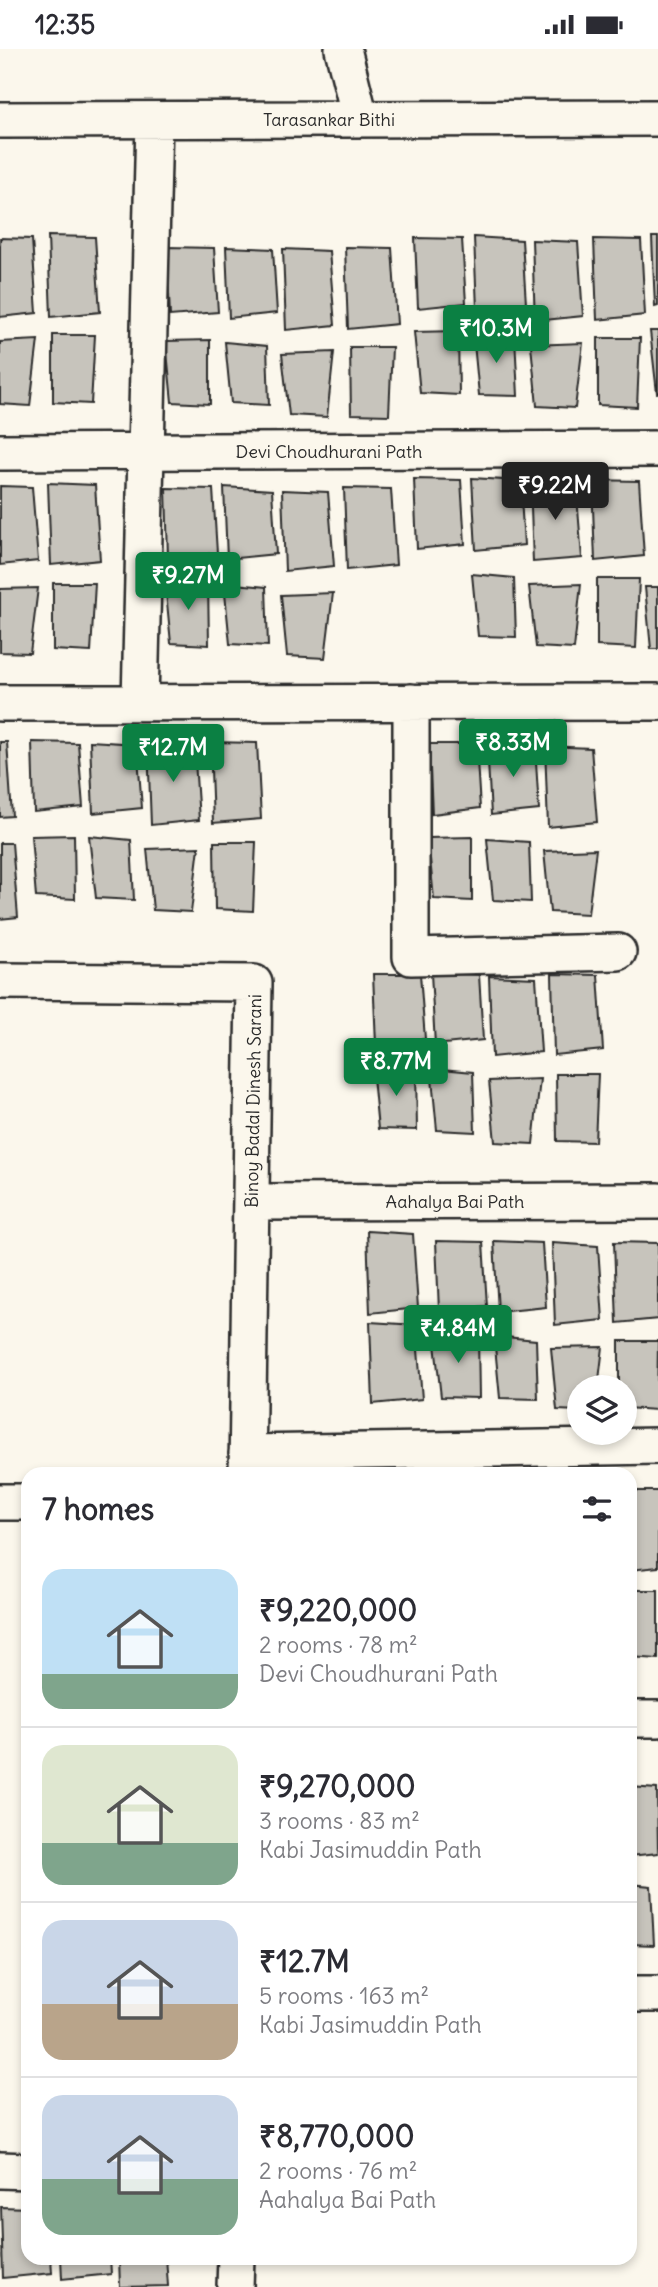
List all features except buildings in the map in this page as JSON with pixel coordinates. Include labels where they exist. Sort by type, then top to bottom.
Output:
[{"type":"street","points":[[343,49],[360,118]]},
{"type":"street","name":"Tarasankar Bithi","points":[[0,120],[658,118]]},
{"type":"street","points":[[139,702],[154,120]]},
{"type":"street","name":"Devi Choudhurani Path","points":[[0,452],[658,449]]},
{"type":"street","points":[[411,702],[411,957],[618,952]]},
{"type":"street","points":[[0,703],[658,702]]},
{"type":"street","name":"Binoy Badal Dinesh Sarani","points":[[0,981],[254,983],[247,1463]]},
{"type":"street","name":"Aahalya Bai Path","points":[[251,1202],[658,1201]]},
{"type":"street","points":[[247,1463],[658,1446]]},
{"type":"street","points":[[0,1502],[21,1502]]},
{"type":"street","points":[[637,1719],[658,1719]]},
{"type":"street","points":[[637,1994],[658,1994]]},
{"type":"street","points":[[0,2170],[21,2171]]},
{"type":"street","points":[[236,2265],[236,2287]]}]
